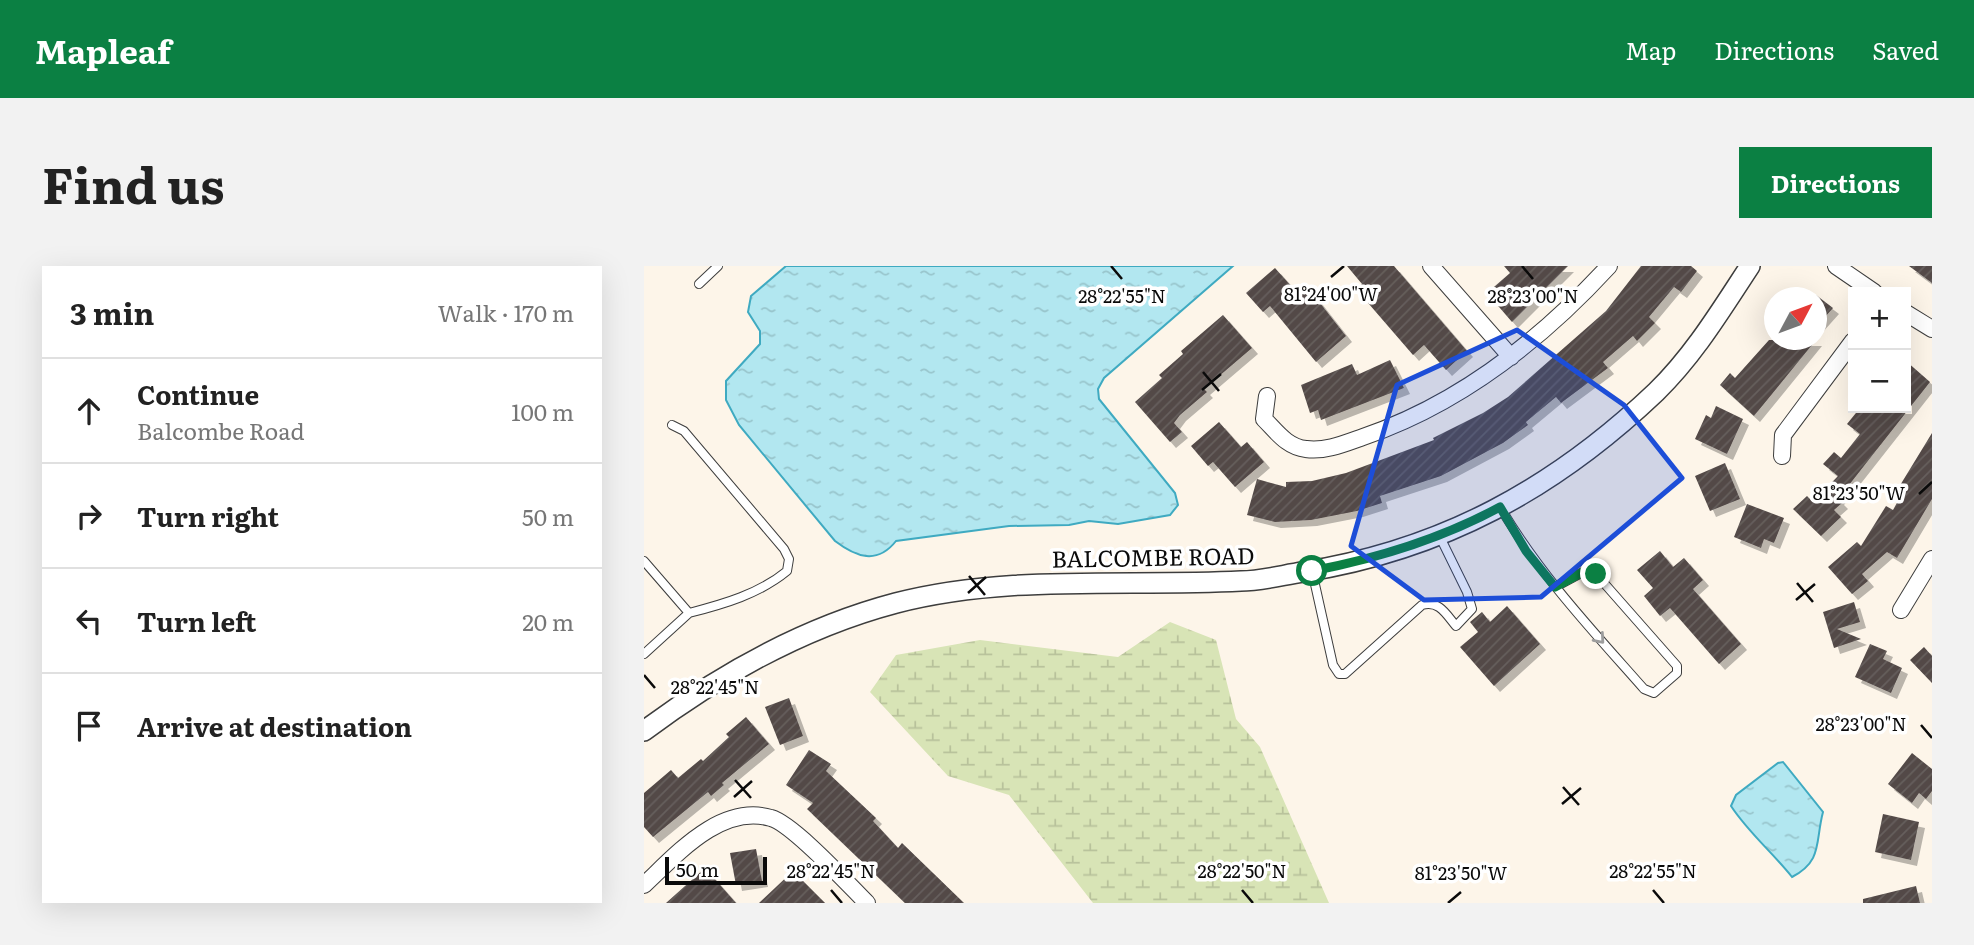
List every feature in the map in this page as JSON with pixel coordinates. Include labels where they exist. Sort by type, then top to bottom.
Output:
[{"type":"street","points":[[1431,266],[1511,357]]},
{"type":"street","points":[[1267,396],[1264,419],[1287,443],[1307,450],[1335,446],[1403,424],[1465,389],[1511,357],[1570,308],[1609,266]]},
{"type":"street","name":"BALCOMBE ROAD","points":[[644,731],[708,686],[810,632],[896,603],[989,587],[1059,583],[1244,581],[1364,561],[1440,537],[1548,481],[1597,443],[1657,390],[1704,335],[1750,266]]},
{"type":"street","points":[[1836,266],[1867,287]]},
{"type":"street","points":[[1911,316],[1932,329]]},
{"type":"street","points":[[1782,456],[1783,435],[1848,348]]},
{"type":"street","points":[[1901,610],[1932,559]]},
{"type":"street","points":[[647,876],[706,831],[742,814],[772,818],[867,903]]},
{"type":"lane","points":[[699,284],[719,266]]},
{"type":"lane","points":[[644,654],[689,613],[751,594],[773,583],[787,571],[789,559],[784,549],[684,431],[672,425]]},
{"type":"lane","points":[[1500,507],[1526,551],[1555,587],[1644,689],[1654,693],[1677,673],[1677,666],[1596,574],[1583,572],[1555,587]]},
{"type":"lane","points":[[1312,571],[1333,665],[1339,674],[1345,674],[1422,605],[1430,603],[1439,606],[1456,626],[1472,609],[1467,592],[1440,537]]},
{"type":"lane","points":[[644,561],[689,613]]},
{"type":"highlighted area","points":[[1517,330],[1624,405],[1682,478],[1541,597],[1424,600],[1351,546],[1397,385]]},
{"type":"green space","points":[[1170,622],[1216,640],[1236,719],[1260,747],[1329,903],[1093,903],[1009,795],[948,776],[870,692],[896,655],[980,640],[1118,657]]},
{"type":"water","points":[[786,266],[1233,266],[1104,378],[1098,389],[1099,399],[1175,493],[1178,505],[1170,515],[1118,524],[1089,521],[1069,525],[1009,526],[896,541],[889,549],[874,556],[859,554],[843,547],[835,541],[739,425],[726,400],[726,381],[760,344],[760,331],[748,312],[751,296]]},
{"type":"water","points":[[1783,762],[1823,812],[1813,857],[1802,871],[1792,877],[1731,806],[1736,795]]},
{"type":"building","points":[[1347,266],[1394,266],[1467,351],[1446,370],[1424,345],[1413,355],[1356,289],[1362,284]]},
{"type":"building","points":[[1504,266],[1568,266],[1512,322],[1487,293],[1510,273]]},
{"type":"building","points":[[1641,266],[1691,266],[1697,271],[1681,292],[1674,287],[1649,317],[1655,323],[1637,341],[1633,336],[1603,362],[1608,368],[1561,403],[1556,397],[1526,422],[1528,425],[1503,443],[1441,476],[1380,496],[1382,503],[1357,511],[1311,520],[1275,522],[1247,515],[1257,479],[1286,487],[1286,482],[1312,481],[1346,473],[1434,440],[1433,438],[1483,413],[1508,397],[1606,311]]},
{"type":"building","points":[[1909,266],[1932,266],[1932,283]]},
{"type":"building","points":[[1275,268],[1300,296],[1309,289],[1346,336],[1316,362],[1270,306],[1263,312],[1246,293]]},
{"type":"building","points":[[1827,303],[1833,308],[1827,315]]},
{"type":"building","points":[[1223,315],[1252,348],[1204,389],[1207,392],[1180,415],[1174,423],[1182,432],[1170,442],[1135,402],[1162,378],[1159,375],[1183,354],[1181,351]]},
{"type":"building","points":[[1764,346],[1764,350],[1808,350],[1754,416],[1720,385],[1730,373],[1735,378]]},
{"type":"building","points":[[1390,360],[1404,388],[1321,420],[1318,410],[1310,413],[1301,385],[1352,364],[1357,375]]},
{"type":"building","points":[[1911,365],[1930,382],[1911,406]]},
{"type":"building","points":[[1716,406],[1743,419],[1727,454],[1695,439],[1706,415],[1711,418]]},
{"type":"building","points":[[1856,413],[1906,413],[1838,499],[1842,503],[1834,510],[1841,517],[1821,536],[1793,509],[1807,496],[1813,502],[1838,476],[1823,464],[1834,452],[1841,458],[1860,434],[1847,424]]},
{"type":"building","points":[[1219,422],[1241,447],[1247,442],[1264,462],[1235,487],[1213,462],[1208,466],[1191,446]]},
{"type":"building","points":[[1932,433],[1932,499],[1897,558],[1887,552],[1862,574],[1868,581],[1852,594],[1828,567],[1857,542],[1861,546],[1886,506],[1893,510],[1904,490],[1899,487]]},
{"type":"building","points":[[1725,463],[1740,499],[1710,511],[1695,476]]},
{"type":"building","points":[[1747,504],[1784,518],[1774,543],[1764,539],[1761,548],[1734,537]]},
{"type":"building","points":[[1660,551],[1673,567],[1684,558],[1703,580],[1693,589],[1741,644],[1719,664],[1670,608],[1660,616],[1644,596],[1653,588],[1637,570]]},
{"type":"building","points":[[1854,602],[1860,622],[1837,629],[1861,639],[1834,648],[1823,612]]},
{"type":"building","points":[[1507,606],[1540,644],[1494,686],[1460,647],[1478,632],[1470,622],[1482,612],[1490,622]]},
{"type":"building","points":[[1870,644],[1887,651],[1883,659],[1902,668],[1891,693],[1855,677]]},
{"type":"building","points":[[1924,647],[1932,656],[1932,683],[1910,660]]},
{"type":"building","points":[[789,698],[803,736],[780,745],[765,707]]},
{"type":"building","points":[[746,717],[769,744],[722,783],[724,785],[711,796],[708,792],[653,837],[644,827],[644,793],[671,770],[678,778],[701,759],[703,761],[729,737],[726,734]]},
{"type":"building","points":[[809,750],[831,764],[826,771],[876,818],[873,821],[898,848],[902,843],[964,903],[905,903],[807,809],[813,803],[786,785]]},
{"type":"building","points":[[1912,753],[1932,769],[1932,791],[1926,799],[1919,793],[1912,803],[1888,784]]},
{"type":"building","points":[[1883,814],[1919,822],[1911,860],[1875,852]]},
{"type":"building","points":[[756,849],[762,881],[736,885],[730,853]]},
{"type":"building","points":[[705,868],[736,903],[666,903],[685,886]]},
{"type":"building","points":[[793,871],[825,903],[759,903]]},
{"type":"building","points":[[1916,886],[1920,903],[1863,903],[1863,899]]},
{"type":"route","points":[[1312,571],[1364,561],[1440,537],[1500,507],[1526,551],[1555,587],[1588,570],[1596,574]]}]
